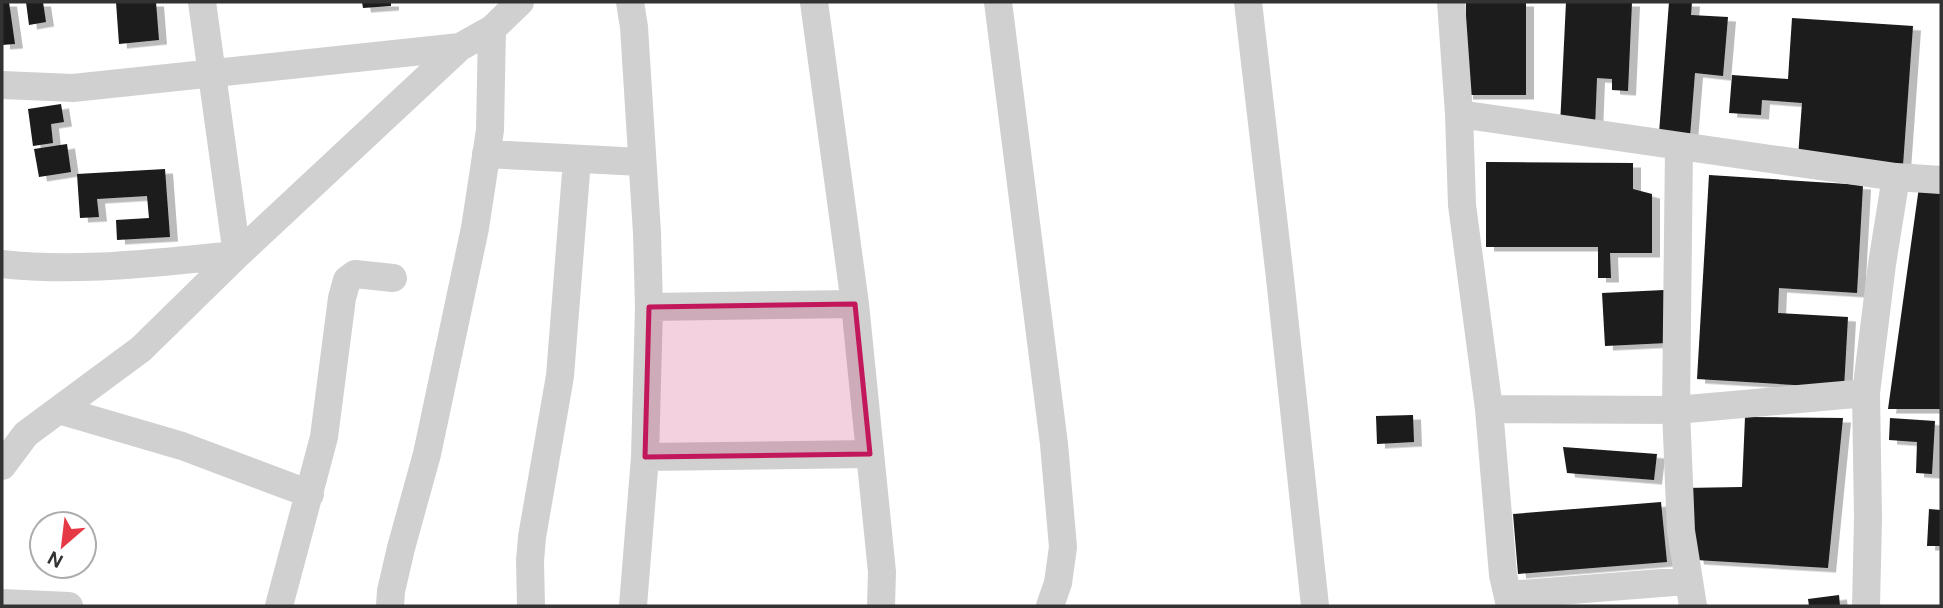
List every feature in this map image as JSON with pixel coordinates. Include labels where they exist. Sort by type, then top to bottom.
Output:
[{"type":"street","points":[[202,2],[237,255]]},
{"type":"street","points":[[2,466],[26,434],[141,349],[237,255],[460,47],[492,29],[520,2]]},
{"type":"street","points":[[630,2],[634,27],[647,233],[649,307],[645,457],[633,606]]},
{"type":"street","points":[[814,2],[855,303],[881,572],[881,606]]},
{"type":"street","points":[[998,2],[1054,444],[1063,547],[1058,583],[1051,606]]},
{"type":"street","points":[[1248,2],[1315,606]]},
{"type":"street","points":[[1451,2],[1460,114],[1462,205],[1489,409],[1503,575],[1509,600],[1690,594],[1681,531],[1676,410],[1679,147]]},
{"type":"street","points":[[390,606],[401,548],[427,454],[475,228],[490,130],[492,29]]},
{"type":"street","points":[[2,85],[73,88],[460,47]]},
{"type":"street","points":[[1460,114],[1896,177],[1941,180]]},
{"type":"street","points":[[486,154],[641,162]]},
{"type":"street","points":[[531,606],[532,537],[560,376],[577,160]]},
{"type":"street","points":[[1866,606],[1866,393],[1896,177]]},
{"type":"street","points":[[2,264],[110,267],[237,255]]},
{"type":"street","points":[[279,606],[324,437],[342,298],[347,280],[355,274],[393,278]]},
{"type":"street","points":[[649,307],[855,303]]},
{"type":"street","points":[[1489,409],[1676,410],[1866,393]]},
{"type":"street","points":[[60,410],[182,446],[310,494]]},
{"type":"street","points":[[645,457],[870,454]]},
{"type":"street","points":[[12,604],[69,606]]},
{"type":"highlighted area","points":[[855,304],[870,454],[645,457],[649,307]]},
{"type":"building","points":[[2,2],[9,2],[15,44],[2,45]]},
{"type":"building","points":[[26,2],[43,2],[46,22],[29,25]]},
{"type":"building","points":[[116,2],[156,2],[159,40],[119,44]]},
{"type":"building","points":[[362,2],[391,2],[391,6],[363,8]]},
{"type":"building","points":[[1466,2],[1526,2],[1526,95],[1465,95]]},
{"type":"building","points":[[1566,2],[1632,2],[1628,91],[1612,90],[1612,79],[1597,78],[1595,127],[1560,126]]},
{"type":"building","points":[[1669,2],[1692,2],[1691,15],[1728,17],[1723,76],[1695,73],[1690,136],[1659,133]]},
{"type":"building","points":[[1792,18],[1913,26],[1903,165],[1798,157],[1802,103],[1762,100],[1761,115],[1729,113],[1732,75],[1788,79]]},
{"type":"building","points":[[61,104],[64,122],[51,124],[53,143],[33,146],[28,109]]},
{"type":"building","points":[[67,144],[71,172],[39,177],[34,149]]},
{"type":"building","points":[[1486,162],[1633,163],[1633,189],[1652,194],[1652,253],[1610,253],[1611,278],[1598,278],[1598,247],[1486,247]]},
{"type":"building","points":[[165,169],[170,237],[117,240],[116,220],[149,218],[147,196],[97,199],[99,217],[80,218],[77,174]]},
{"type":"building","points":[[1709,175],[1863,185],[1857,293],[1779,288],[1778,313],[1848,317],[1844,388],[1697,379]]},
{"type":"building","points":[[1919,187],[1941,190],[1941,409],[1888,409]]},
{"type":"building","points":[[1664,290],[1667,343],[1605,346],[1602,293]]},
{"type":"building","points":[[1413,415],[1414,442],[1377,444],[1376,416]]},
{"type":"building","points":[[1745,417],[1843,418],[1828,568],[1696,560],[1684,488],[1742,487]]},
{"type":"building","points":[[1890,418],[1935,421],[1932,474],[1916,473],[1917,442],[1889,440]]},
{"type":"building","points":[[1563,447],[1657,454],[1654,480],[1567,473]]},
{"type":"building","points":[[1661,502],[1667,562],[1518,574],[1513,514]]},
{"type":"building","points":[[1929,509],[1941,510],[1941,546],[1927,546]]},
{"type":"building","points":[[1839,595],[1840,606],[1809,606],[1808,599]]}]
